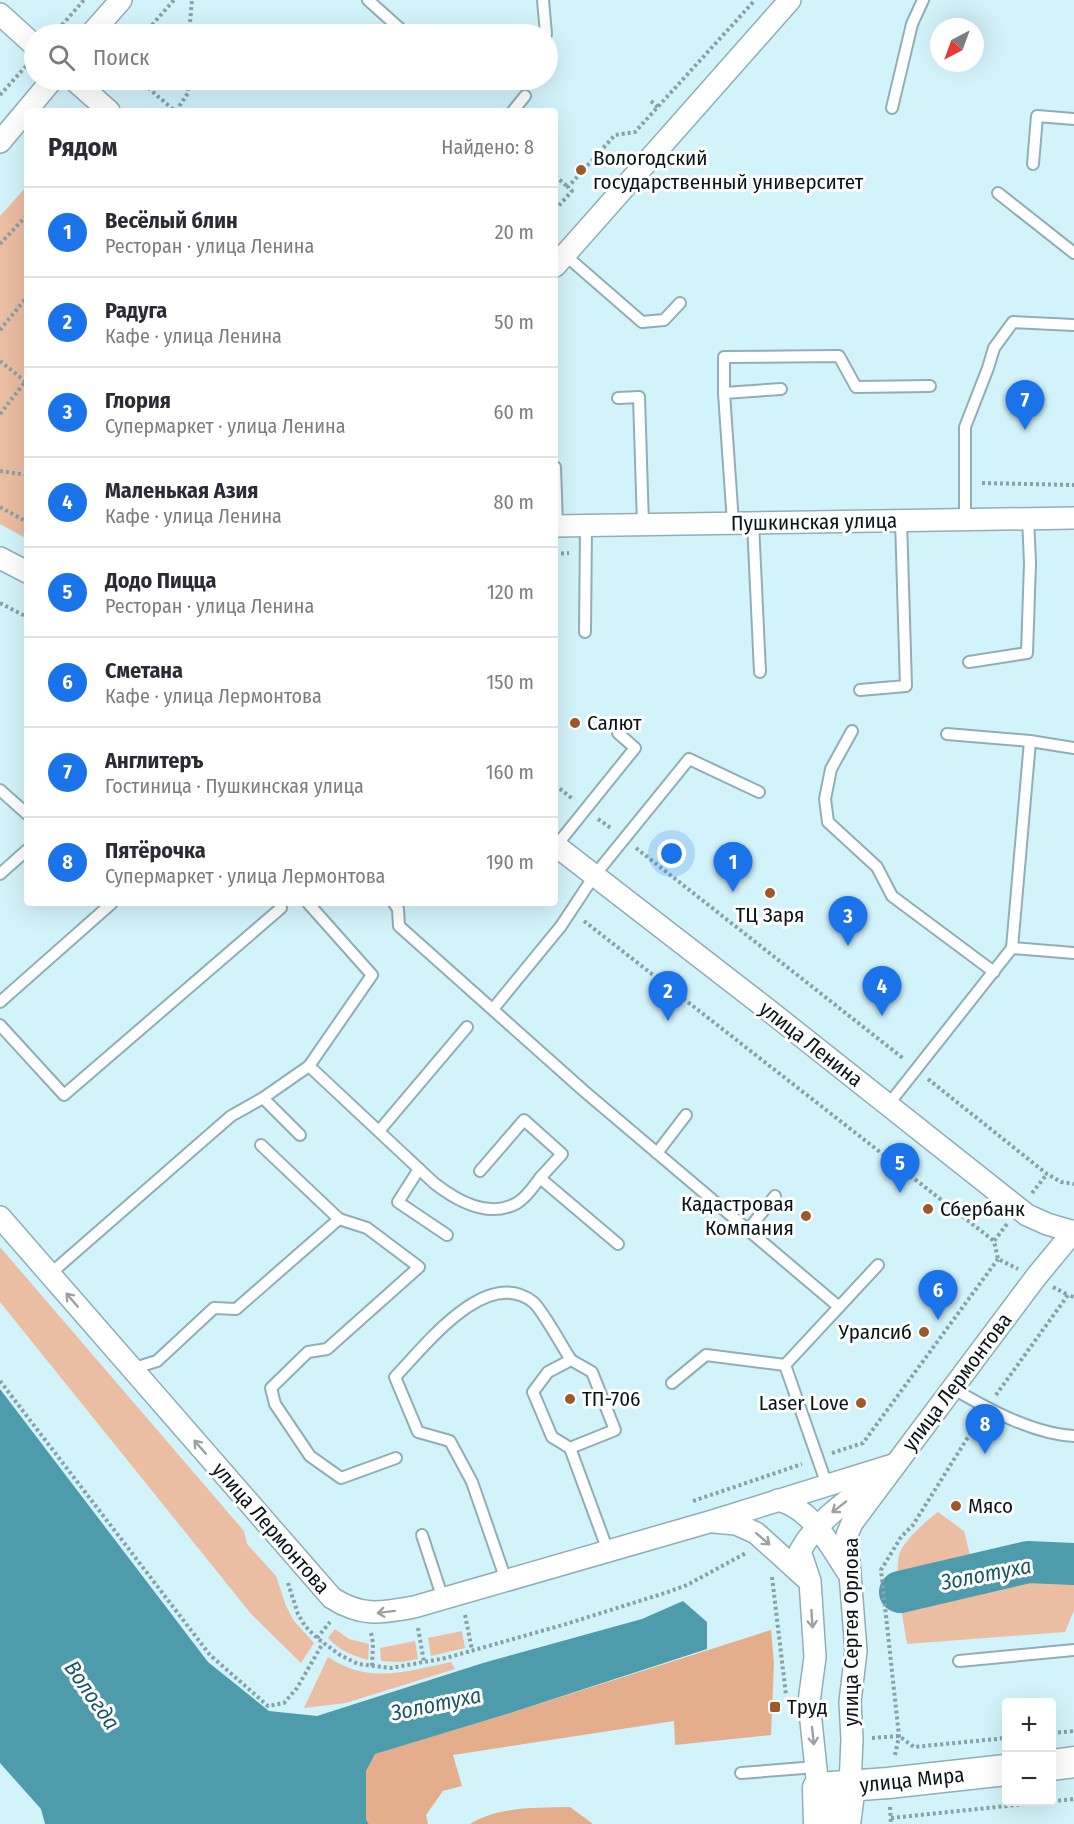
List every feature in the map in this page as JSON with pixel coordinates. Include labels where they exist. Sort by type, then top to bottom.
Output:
[{"type":"main road","points":[[1056,1764],[1074,1762]]},
{"type":"main road","name":"улица Мира","points":[[817,1778],[850,1786],[1002,1770]]},
{"type":"main road","name":"улица Сергея Орлова","points":[[817,1778],[819,1824]]},
{"type":"main road","name":"улица Сергея Орлова","points":[[845,1824],[850,1786]]},
{"type":"street","points":[[100,24],[121,0]]},
{"type":"street","points":[[560,261],[790,0]]},
{"type":"street","points":[[0,14],[24,36]]},
{"type":"street","points":[[29,108],[44,90]]},
{"type":"street","points":[[85,90],[106,108]]},
{"type":"street","points":[[0,142],[24,113]]},
{"type":"street","name":"Пушкинская улица","points":[[558,526],[1074,518]]},
{"type":"street","points":[[0,558],[24,570]]},
{"type":"street","name":"улица Ленина","points":[[558,848],[1027,1215],[1074,1232]]},
{"type":"street","name":"улица Лермонтова","points":[[0,1216],[332,1598],[359,1611],[374,1613],[414,1607],[443,1599],[709,1522],[896,1464],[1036,1278],[1074,1232]]},
{"type":"street","name":"улица Сергея Орлова","points":[[817,1778],[809,1702],[815,1657],[810,1581],[800,1551],[817,1526],[896,1464]]},
{"type":"street","name":"улица Сергея Орлова","points":[[850,1786],[852,1739],[850,1701],[856,1651],[847,1535],[852,1523],[896,1464]]},
{"type":"street","points":[[778,1500],[792,1504],[804,1512],[817,1526],[850,1575]]},
{"type":"street","name":"улица Лермонтова","points":[[709,1522],[736,1524],[756,1533],[810,1581]]},
{"type":"street","points":[[810,1581],[812,1571],[822,1561],[840,1565],[850,1575]]},
{"type":"lane","points":[[368,0],[395,24]]},
{"type":"lane","points":[[543,0],[545,24]]},
{"type":"lane","points":[[892,108],[912,24],[923,0]]},
{"type":"lane","points":[[515,108],[525,96]]},
{"type":"lane","points":[[1033,164],[1037,116],[1074,119]]},
{"type":"lane","points":[[998,193],[1074,253]]},
{"type":"lane","points":[[560,261],[642,322],[664,320],[680,303]]},
{"type":"lane","points":[[965,519],[965,428],[994,348],[1013,322],[1074,325]]},
{"type":"lane","points":[[760,672],[743,523],[724,393],[724,357],[839,356],[856,387],[930,386]]},
{"type":"lane","points":[[724,393],[781,389]]},
{"type":"lane","points":[[618,398],[639,397],[644,525]]},
{"type":"lane","points":[[969,662],[1027,653],[1030,563],[1028,518]]},
{"type":"lane","points":[[860,690],[906,686],[901,520]]},
{"type":"lane","points":[[585,632],[586,526]]},
{"type":"lane","points":[[852,731],[831,769],[825,799],[828,822],[877,867],[892,896],[993,972]]},
{"type":"lane","points":[[558,842],[635,748],[618,733]]},
{"type":"lane","points":[[947,734],[1029,741],[1074,748]]},
{"type":"lane","points":[[888,1106],[1012,948],[1029,741]]},
{"type":"lane","points":[[493,1009],[561,926],[594,876],[689,759],[759,792]]},
{"type":"lane","points":[[0,790],[24,811]]},
{"type":"lane","points":[[0,874],[24,853]]},
{"type":"lane","points":[[0,1002],[109,906]]},
{"type":"lane","points":[[0,1026],[64,1095],[281,906]]},
{"type":"lane","points":[[50,1274],[231,1116],[263,1098],[309,1066],[372,975],[311,906]]},
{"type":"lane","points":[[396,906],[399,926],[584,1091],[839,1307]]},
{"type":"lane","points":[[1012,948],[1074,953]]},
{"type":"lane","points":[[379,1131],[467,1027]]},
{"type":"lane","points":[[309,1066],[419,1169],[452,1197],[475,1207],[497,1209],[519,1203],[562,1154],[524,1120],[480,1171]]},
{"type":"lane","points":[[263,1098],[300,1135]]},
{"type":"lane","points":[[657,1153],[686,1115]]},
{"type":"lane","points":[[261,1144],[339,1219],[367,1228],[419,1267],[327,1349],[308,1352],[271,1388],[275,1404],[310,1456],[340,1478],[396,1458]]},
{"type":"lane","points":[[419,1169],[398,1202],[447,1236]]},
{"type":"lane","points":[[540,1178],[618,1244]]},
{"type":"lane","points":[[748,1230],[775,1196]]},
{"type":"lane","points":[[135,1372],[141,1366],[157,1361],[214,1308],[236,1309],[339,1219]]},
{"type":"lane","points":[[785,1365],[878,1264]]},
{"type":"lane","points":[[506,1580],[472,1482],[450,1442],[418,1432],[395,1377],[453,1318],[473,1303],[494,1293],[515,1292],[535,1303],[571,1360],[592,1372],[615,1430],[570,1448]]},
{"type":"lane","points":[[672,1383],[706,1355],[785,1365]]},
{"type":"lane","points":[[571,1360],[548,1372],[533,1392],[552,1437],[570,1448],[608,1551]]},
{"type":"lane","points":[[785,1365],[827,1485]]},
{"type":"lane","points":[[952,1388],[986,1408],[1056,1436],[1074,1436]]},
{"type":"lane","points":[[422,1534],[443,1599]]},
{"type":"lane","points":[[959,1661],[1074,1650]]},
{"type":"lane","points":[[741,1773],[817,1778]]},
{"type":"path","points":[[63,24],[84,0]]},
{"type":"path","points":[[153,24],[174,0]]},
{"type":"path","points":[[190,24],[192,0]]},
{"type":"path","points":[[568,188],[615,135],[635,132],[755,0]]},
{"type":"path","points":[[0,95],[24,68]]},
{"type":"path","points":[[151,90],[172,108]]},
{"type":"path","points":[[177,108],[188,90]]},
{"type":"path","points":[[651,101],[658,107]]},
{"type":"path","points":[[558,207],[572,191],[560,181]]},
{"type":"path","points":[[0,244],[24,218]]},
{"type":"path","points":[[0,330],[24,301]]},
{"type":"path","points":[[0,361],[24,380]]},
{"type":"path","points":[[0,414],[24,384]]},
{"type":"path","points":[[0,471],[24,475]]},
{"type":"path","points":[[0,507],[24,520]]},
{"type":"path","points":[[0,603],[24,615]]},
{"type":"path","points":[[558,787],[1047,1174],[1061,1182],[1074,1184]]},
{"type":"path","points":[[571,911],[994,1241],[998,1259],[863,1443],[688,1503]]},
{"type":"path","points":[[994,1241],[1047,1174]]},
{"type":"path","points":[[998,1259],[1074,1297]]},
{"type":"path","points":[[891,1824],[888,1783],[899,1736],[881,1570],[901,1537],[913,1525],[986,1408],[1068,1295]]},
{"type":"path","points":[[0,1381],[210,1655],[268,1706],[284,1703],[297,1688],[323,1643]]},
{"type":"path","points":[[286,1577],[298,1614],[316,1638],[340,1655],[358,1664],[391,1668],[472,1650],[668,1592],[723,1566]]},
{"type":"path","points":[[774,1587],[784,1662]]},
{"type":"path","points":[[465,1615],[472,1650]]},
{"type":"path","points":[[316,1638],[332,1620]]},
{"type":"path","points":[[418,1627],[424,1662]]},
{"type":"path","points":[[372,1667],[373,1643]]},
{"type":"path","points":[[1056,1733],[1074,1731]]},
{"type":"path","points":[[899,1736],[914,1747],[1002,1738]]},
{"type":"path","points":[[891,1818],[1074,1800]]},
{"type":"shaded area","points":[[24,189],[24,537],[0,524],[0,216]]},
{"type":"shaded area","points":[[0,1247],[244,1531],[247,1544],[276,1576],[286,1606],[294,1621],[314,1643],[301,1663],[252,1615],[0,1302]]},
{"type":"shaded area","points":[[938,1512],[964,1531],[970,1555],[1007,1557],[1074,1550],[1074,1610],[1065,1632],[907,1644],[900,1596],[899,1558],[908,1540]]},
{"type":"shaded area","points":[[335,1629],[349,1639],[369,1644],[368,1660],[347,1652],[332,1642],[328,1638]]},
{"type":"shaded area","points":[[771,1630],[774,1663],[771,1735],[675,1745],[674,1721],[453,1755],[462,1786],[443,1791],[426,1815],[428,1824],[369,1824],[366,1820],[366,1771],[374,1754]]},
{"type":"shaded area","points":[[462,1631],[465,1648],[431,1656],[428,1638]]},
{"type":"shaded area","points":[[415,1641],[418,1659],[402,1662],[381,1661],[380,1648]]},
{"type":"shaded area","points":[[328,1657],[343,1666],[374,1673],[403,1672],[451,1662],[455,1669],[346,1703],[304,1708]]},
{"type":"shaded area","points":[[570,1807],[593,1824],[470,1824],[505,1811]]},
{"type":"water","name":"Вологда","points":[[0,1389],[208,1662],[269,1711],[317,1716],[483,1663],[642,1619],[683,1601],[707,1622],[707,1649],[375,1754],[366,1771],[366,1820],[369,1824],[45,1824],[41,1809],[0,1763]]},
{"type":"waterway","name":"Золотуха","points":[[900,1592],[1028,1562],[1074,1564]]},
{"type":"place","name":"Вологодский государственный университет","points":[[581,170]]},
{"type":"place","name":"Англитеръ","points":[[1025,430]]},
{"type":"place","name":"Салют","points":[[575,723]]},
{"type":"place","name":"Весёлый блин","points":[[733,892]]},
{"type":"place","name":"ТЦ Заря","points":[[770,893]]},
{"type":"place","name":"Глория","points":[[848,946]]},
{"type":"place","name":"Маленькая Азия","points":[[882,1016]]},
{"type":"place","name":"Радуга","points":[[668,1021]]},
{"type":"place","name":"Додо Пицца","points":[[900,1193]]},
{"type":"place","name":"Сбербанк","points":[[928,1209]]},
{"type":"place","name":"Кадастровая Компания","points":[[806,1216]]},
{"type":"place","name":"Сметана","points":[[938,1320]]},
{"type":"place","name":"Уралсиб","points":[[924,1332]]},
{"type":"place","name":"ТП-706","points":[[570,1399]]},
{"type":"place","name":"Laser Love","points":[[861,1403]]},
{"type":"place","name":"Пятёрочка","points":[[985,1454]]},
{"type":"place","name":"Мясо","points":[[956,1506]]},
{"type":"place","name":"Труд","points":[[775,1707]]}]
